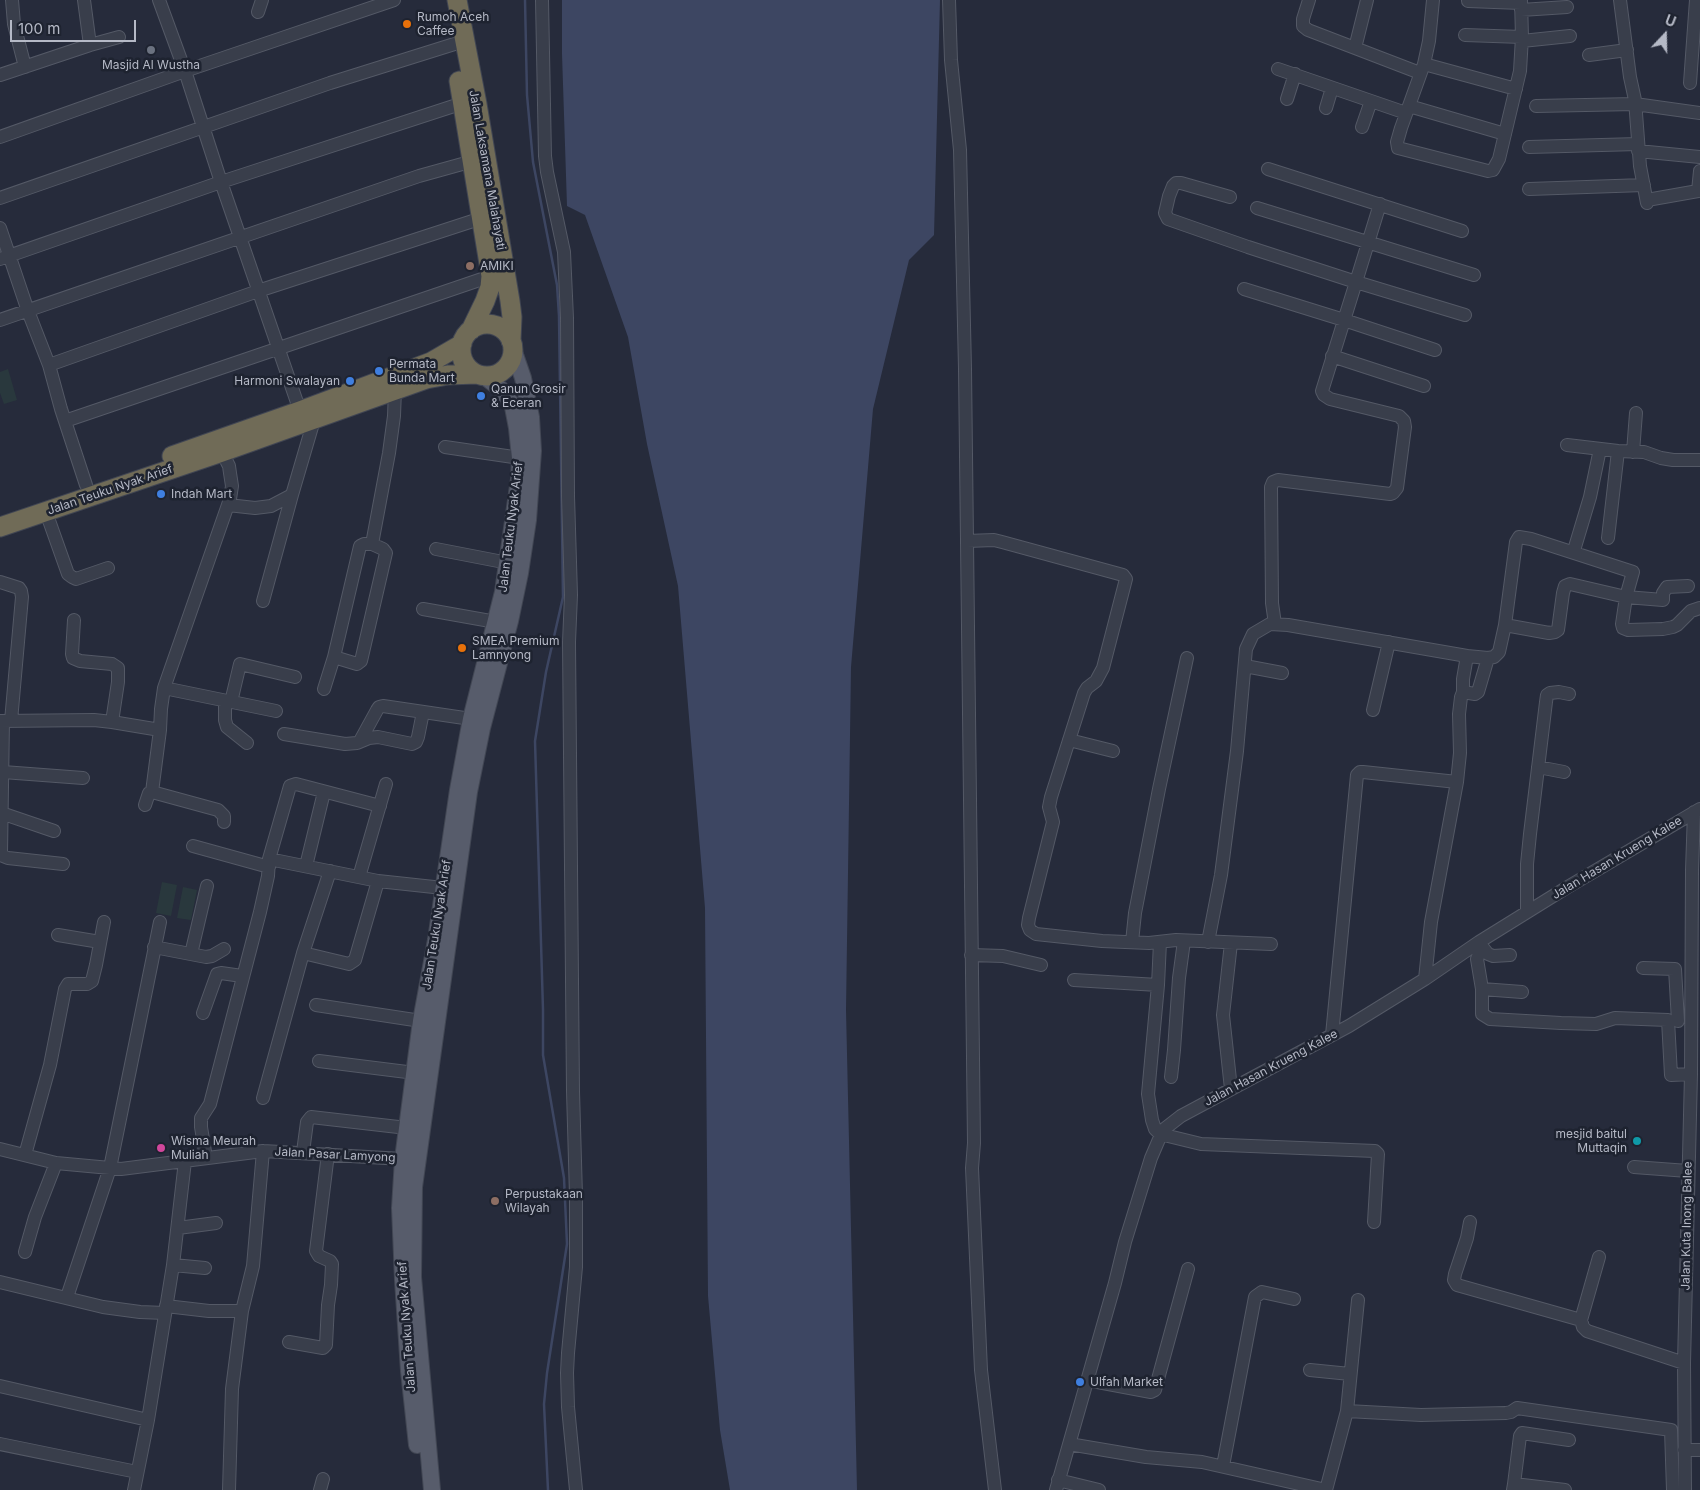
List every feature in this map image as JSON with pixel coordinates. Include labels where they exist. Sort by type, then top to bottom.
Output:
[{"type":"highway","name":"Jalan Laksamana Malahayati","points":[[445,0],[477,104],[510,301],[512,345]]},
{"type":"highway","name":"Jalan Laksamana Malahayati","points":[[457,0],[463,103],[491,276],[490,287],[485,301],[466,337]]},
{"type":"highway","points":[[484,324],[497,326],[503,330],[512,345],[510,363],[505,369],[492,376],[480,375],[465,365],[462,358],[466,337],[484,324]]},
{"type":"highway","name":"Jalan Teuku Nyak Arief","points":[[0,527],[222,452],[431,362],[466,337]]},
{"type":"highway","name":"Jalan Teuku Nyak Arief","points":[[0,514],[86,485],[426,379],[438,376],[480,375]]},
{"type":"main road","name":"Jalan Teuku Nyak Arief","points":[[432,1490],[424,1459],[409,1371],[400,1208],[403,1159],[421,1021],[443,888],[464,791],[477,750],[510,621],[522,556],[531,489],[533,451],[531,418],[512,345]]},
{"type":"main road","name":"Jalan Teuku Nyak Arief","points":[[422,1490],[424,1459],[413,1277],[414,1194],[464,791],[471,719],[496,622],[508,562],[519,479],[520,458],[513,407],[503,392],[480,375]]},
{"type":"street","points":[[12,0],[14,24],[25,67]]},
{"type":"street","points":[[84,0],[90,45]]},
{"type":"street","points":[[159,0],[185,71],[258,291],[278,347],[307,416],[292,495],[263,601]]},
{"type":"street","points":[[0,137],[185,71],[394,0]]},
{"type":"street","points":[[542,0],[545,156],[564,252],[568,318],[568,496],[571,595],[569,651],[576,1267],[567,1373],[568,1407],[576,1490]]},
{"type":"street","points":[[949,0],[951,60],[960,150],[973,541],[971,955],[974,1143],[972,1168],[984,1401],[995,1490]]},
{"type":"street","points":[[1306,0],[1303,26],[1308,30],[1354,48],[1422,68],[1516,89]]},
{"type":"street","points":[[1354,48],[1367,0]]},
{"type":"street","points":[[1433,0],[1432,25],[1422,68],[1397,142],[1398,148],[1488,171],[1493,170],[1496,166],[1520,71],[1522,39],[1521,4]]},
{"type":"street","points":[[1620,0],[1630,77],[1636,105],[1640,166],[1647,201],[1698,191],[1700,171]]},
{"type":"street","points":[[1690,83],[1696,0]]},
{"type":"street","points":[[1468,1],[1567,7]]},
{"type":"street","points":[[1465,35],[1522,39],[1570,36]]},
{"type":"street","points":[[0,75],[119,37]]},
{"type":"street","points":[[0,198],[330,83],[458,42]]},
{"type":"street","points":[[1589,54],[1627,50]]},
{"type":"street","points":[[1278,69],[1371,101],[1505,134]]},
{"type":"street","points":[[1286,99],[1295,74]]},
{"type":"street","points":[[1326,108],[1332,88]]},
{"type":"street","points":[[1362,127],[1371,101]]},
{"type":"street","points":[[5,257],[221,182],[463,103]]},
{"type":"street","points":[[1536,106],[1636,105],[1700,113]]},
{"type":"street","points":[[1529,147],[1638,148],[1700,157]]},
{"type":"street","points":[[0,320],[419,176],[473,161]]},
{"type":"street","points":[[1268,169],[1462,231]]},
{"type":"street","points":[[1230,197],[1176,183],[1168,196],[1165,213],[1168,219],[1248,247],[1465,315]]},
{"type":"street","points":[[1529,189],[1644,185]]},
{"type":"street","points":[[1275,624],[1272,603],[1271,487],[1273,482],[1278,480],[1390,494],[1397,488],[1405,427],[1404,421],[1399,416],[1326,397],[1322,391],[1380,204]]},
{"type":"street","points":[[1257,208],[1474,275]]},
{"type":"street","points":[[49,365],[258,291],[482,218]]},
{"type":"street","points":[[0,228],[5,257],[49,365],[64,421],[86,485]]},
{"type":"street","points":[[64,421],[491,276]]},
{"type":"street","points":[[1244,289],[1435,350]]},
{"type":"street","points":[[1332,356],[1424,386]]},
{"type":"street","points":[[372,544],[389,453],[395,390]]},
{"type":"street","points":[[1633,452],[1636,412]]},
{"type":"street","points":[[1567,445],[1644,452],[1673,460],[1700,460]]},
{"type":"street","points":[[445,447],[520,458]]},
{"type":"street","points":[[1575,547],[1590,497],[1600,449]]},
{"type":"street","points":[[1608,538],[1618,451]]},
{"type":"street","points":[[145,805],[149,792],[152,792],[160,730],[160,709],[164,688],[228,504],[232,486],[229,466],[222,452]]},
{"type":"street","points":[[228,504],[255,508],[271,506],[292,495]]},
{"type":"street","points":[[46,512],[68,574],[76,579],[108,568]]},
{"type":"street","points":[[1208,942],[1221,875],[1235,770],[1247,645],[1253,634],[1263,627],[1275,624],[1288,625],[1467,656],[1494,657],[1499,652],[1505,625],[1516,542],[1519,537],[1633,572],[1626,597],[1622,624],[1628,630],[1673,627],[1691,611],[1700,608]]},
{"type":"street","points":[[973,541],[994,540],[1125,577],[1103,668],[1096,681],[1084,693],[1051,797],[1049,807],[1053,822],[1028,918],[1030,930],[1036,934],[1149,944],[1169,940],[1271,944]]},
{"type":"street","points":[[324,689],[334,657],[360,546],[372,544],[383,548],[386,553],[361,661],[357,664],[334,657]]},
{"type":"street","points":[[436,549],[508,562]]},
{"type":"street","points":[[0,582],[19,588],[22,597],[5,721],[1,853],[8,858],[63,864]]},
{"type":"street","points":[[1505,625],[1549,634],[1555,632],[1558,630],[1562,593],[1565,586],[1570,584],[1626,597],[1663,600],[1663,593],[1667,587],[1688,586]]},
{"type":"street","points":[[423,610],[496,622]]},
{"type":"street","points":[[74,620],[73,658],[80,661],[112,664],[118,668],[118,682],[112,722]]},
{"type":"street","points":[[1373,710],[1389,642]]},
{"type":"street","points":[[1425,979],[1431,922],[1457,782],[1460,753],[1459,714],[1467,656]]},
{"type":"street","points":[[1132,942],[1135,913],[1159,789],[1187,658]]},
{"type":"street","points":[[1463,692],[1475,694],[1478,692],[1488,658]]},
{"type":"street","points":[[247,744],[227,727],[228,701],[240,664],[295,677]]},
{"type":"street","points":[[1245,666],[1282,673]]},
{"type":"street","points":[[164,688],[276,711]]},
{"type":"street","points":[[1527,912],[1528,856],[1547,695],[1554,692],[1569,694]]},
{"type":"street","points":[[360,741],[379,707],[471,719]]},
{"type":"street","points":[[284,734],[345,744],[378,737],[412,744],[416,742],[423,712]]},
{"type":"street","points":[[5,721],[94,720],[160,730]]},
{"type":"street","points":[[1069,740],[1113,751]]},
{"type":"street","points":[[1538,767],[1564,772]]},
{"type":"street","points":[[3,772],[83,778]]},
{"type":"street","points":[[1332,1036],[1357,775],[1360,772],[1364,772],[1457,782]]},
{"type":"street","points":[[206,1158],[201,1118],[210,1104],[260,912],[269,863],[290,786],[296,784],[380,806]]},
{"type":"street","points":[[359,878],[386,784]]},
{"type":"street","points":[[152,792],[218,810],[224,816],[224,822]]},
{"type":"street","points":[[306,866],[324,792]]},
{"type":"street","name":"Jalan Hasan Krueng Kalee","points":[[1160,1134],[1181,1116],[1332,1036],[1481,947],[1527,912],[1697,810]]},
{"type":"street","name":"Jalan Kuta Inong Balee","points":[[1685,1490],[1684,1363],[1688,1171],[1694,1157],[1691,1074],[1684,1022],[1696,870],[1697,810]]},
{"type":"street","points":[[1,813],[54,831]]},
{"type":"street","points":[[194,846],[269,863],[306,866],[378,881],[443,888]]},
{"type":"street","points":[[263,1098],[303,952],[330,872]]},
{"type":"street","points":[[303,952],[349,964],[355,960],[378,881]]},
{"type":"street","points":[[191,954],[208,886]]},
{"type":"street","points":[[25,1154],[50,1065],[65,989],[68,984],[87,984],[92,981],[104,922]]},
{"type":"street","points":[[67,1297],[110,1168],[160,922]]},
{"type":"street","points":[[58,935],[100,942]]},
{"type":"street","points":[[1171,1077],[1184,941]]},
{"type":"street","points":[[1160,942],[1148,1094],[1155,1129],[1160,1134],[1201,1144],[1375,1151],[1378,1154],[1374,1222]]},
{"type":"street","points":[[1230,943],[1223,1015],[1231,1089]]},
{"type":"street","points":[[154,947],[210,956],[224,949]]},
{"type":"street","points":[[1510,955],[1493,956],[1481,947],[1477,959],[1482,989],[1482,1014],[1490,1019],[1596,1024],[1615,1018],[1684,1022]]},
{"type":"street","points":[[971,955],[1003,956],[1041,965]]},
{"type":"street","points":[[1642,968],[1675,970],[1684,1022],[1671,1075],[1691,1074]]},
{"type":"street","points":[[203,1013],[217,974],[221,972],[242,976]]},
{"type":"street","points":[[1074,980],[1158,985]]},
{"type":"street","points":[[1482,989],[1522,992]]},
{"type":"street","points":[[316,1005],[421,1021]]},
{"type":"street","points":[[319,1061],[415,1074]]},
{"type":"street","points":[[303,1152],[307,1122],[312,1117],[407,1128]]},
{"type":"street","points":[[1099,1490],[1057,1485],[1125,1242],[1160,1134]]},
{"type":"street","name":"Jalan Pasar Lamyong","points":[[0,1149],[56,1163],[110,1168],[131,1168],[263,1151],[403,1159]]},
{"type":"street","points":[[229,1490],[232,1389],[242,1311],[253,1266],[263,1151]]},
{"type":"street","points":[[289,1342],[323,1348],[326,1345],[332,1264],[330,1261],[319,1256],[316,1251],[328,1154]]},
{"type":"street","points":[[134,1490],[148,1420],[173,1266],[185,1161]]},
{"type":"street","points":[[24,1252],[56,1163]]},
{"type":"street","points":[[1634,1167],[1688,1171]]},
{"type":"street","points":[[1470,1222],[1467,1238],[1455,1274],[1454,1280],[1458,1284],[1581,1320]]},
{"type":"street","points":[[178,1228],[216,1223]]},
{"type":"street","points":[[1599,1257],[1581,1320],[1583,1327],[1587,1331],[1684,1363]]},
{"type":"street","points":[[173,1266],[205,1268]]},
{"type":"street","points":[[1087,1380],[1151,1392],[1155,1390],[1188,1268]]},
{"type":"street","points":[[1,1286],[67,1297],[102,1307],[140,1312],[165,1309],[242,1311]]},
{"type":"street","points":[[1223,1466],[1255,1297],[1262,1292],[1294,1299]]},
{"type":"street","points":[[1069,1444],[1146,1457],[1193,1460],[1326,1490],[1347,1411],[1358,1300]]},
{"type":"street","points":[[1310,1370],[1350,1374]]},
{"type":"street","points":[[0,1386],[148,1420]]},
{"type":"street","points":[[1347,1411],[1421,1416],[1506,1413],[1512,1412],[1517,1408],[1671,1430],[1673,1490]]},
{"type":"street","points":[[1565,1490],[1513,1487],[1522,1433],[1569,1440]]},
{"type":"street","points":[[0,1444],[137,1472]]},
{"type":"street","points":[[1684,1450],[1700,1450]]},
{"type":"shaded area","points":[[8,369],[17,400],[4,404],[0,393],[0,372]]},
{"type":"shaded area","points":[[162,882],[177,885],[171,916],[156,913]]},
{"type":"shaded area","points":[[183,887],[197,890],[191,920],[177,918]]},
{"type":"water","points":[[562,0],[940,0],[934,235],[909,260],[873,409],[851,667],[846,1010],[857,1490],[730,1490],[720,1430],[708,1296],[705,908],[678,586],[647,444],[628,337],[585,215],[567,206]]},
{"type":"waterway","points":[[525,0],[527,95],[533,162],[557,285],[559,316],[563,597],[546,672],[535,741],[543,1055],[564,1178],[567,1244],[544,1404],[548,1490]]},
{"type":"place","name":"Rumoh Aceh Caffee","points":[[407,24]]},
{"type":"place","name":"Masjid Al Wustha","points":[[151,50]]},
{"type":"place","name":"AMIKI","points":[[470,266]]},
{"type":"place","name":"Permata Bunda Mart","points":[[379,371]]},
{"type":"place","name":"Harmoni Swalayan","points":[[350,381]]},
{"type":"place","name":"Qanun Grosir & Eceran","points":[[481,396]]},
{"type":"place","name":"Indah Mart","points":[[161,494]]},
{"type":"place","name":"SMEA Premium Lamnyong","points":[[462,648]]},
{"type":"place","name":"mesjid baitul Muttaqin","points":[[1637,1141]]},
{"type":"place","name":"Wisma Meurah Muliah","points":[[161,1148]]},
{"type":"place","name":"Perpustakaan Wilayah","points":[[495,1201]]},
{"type":"place","name":"Ulfah Market","points":[[1080,1382]]}]
